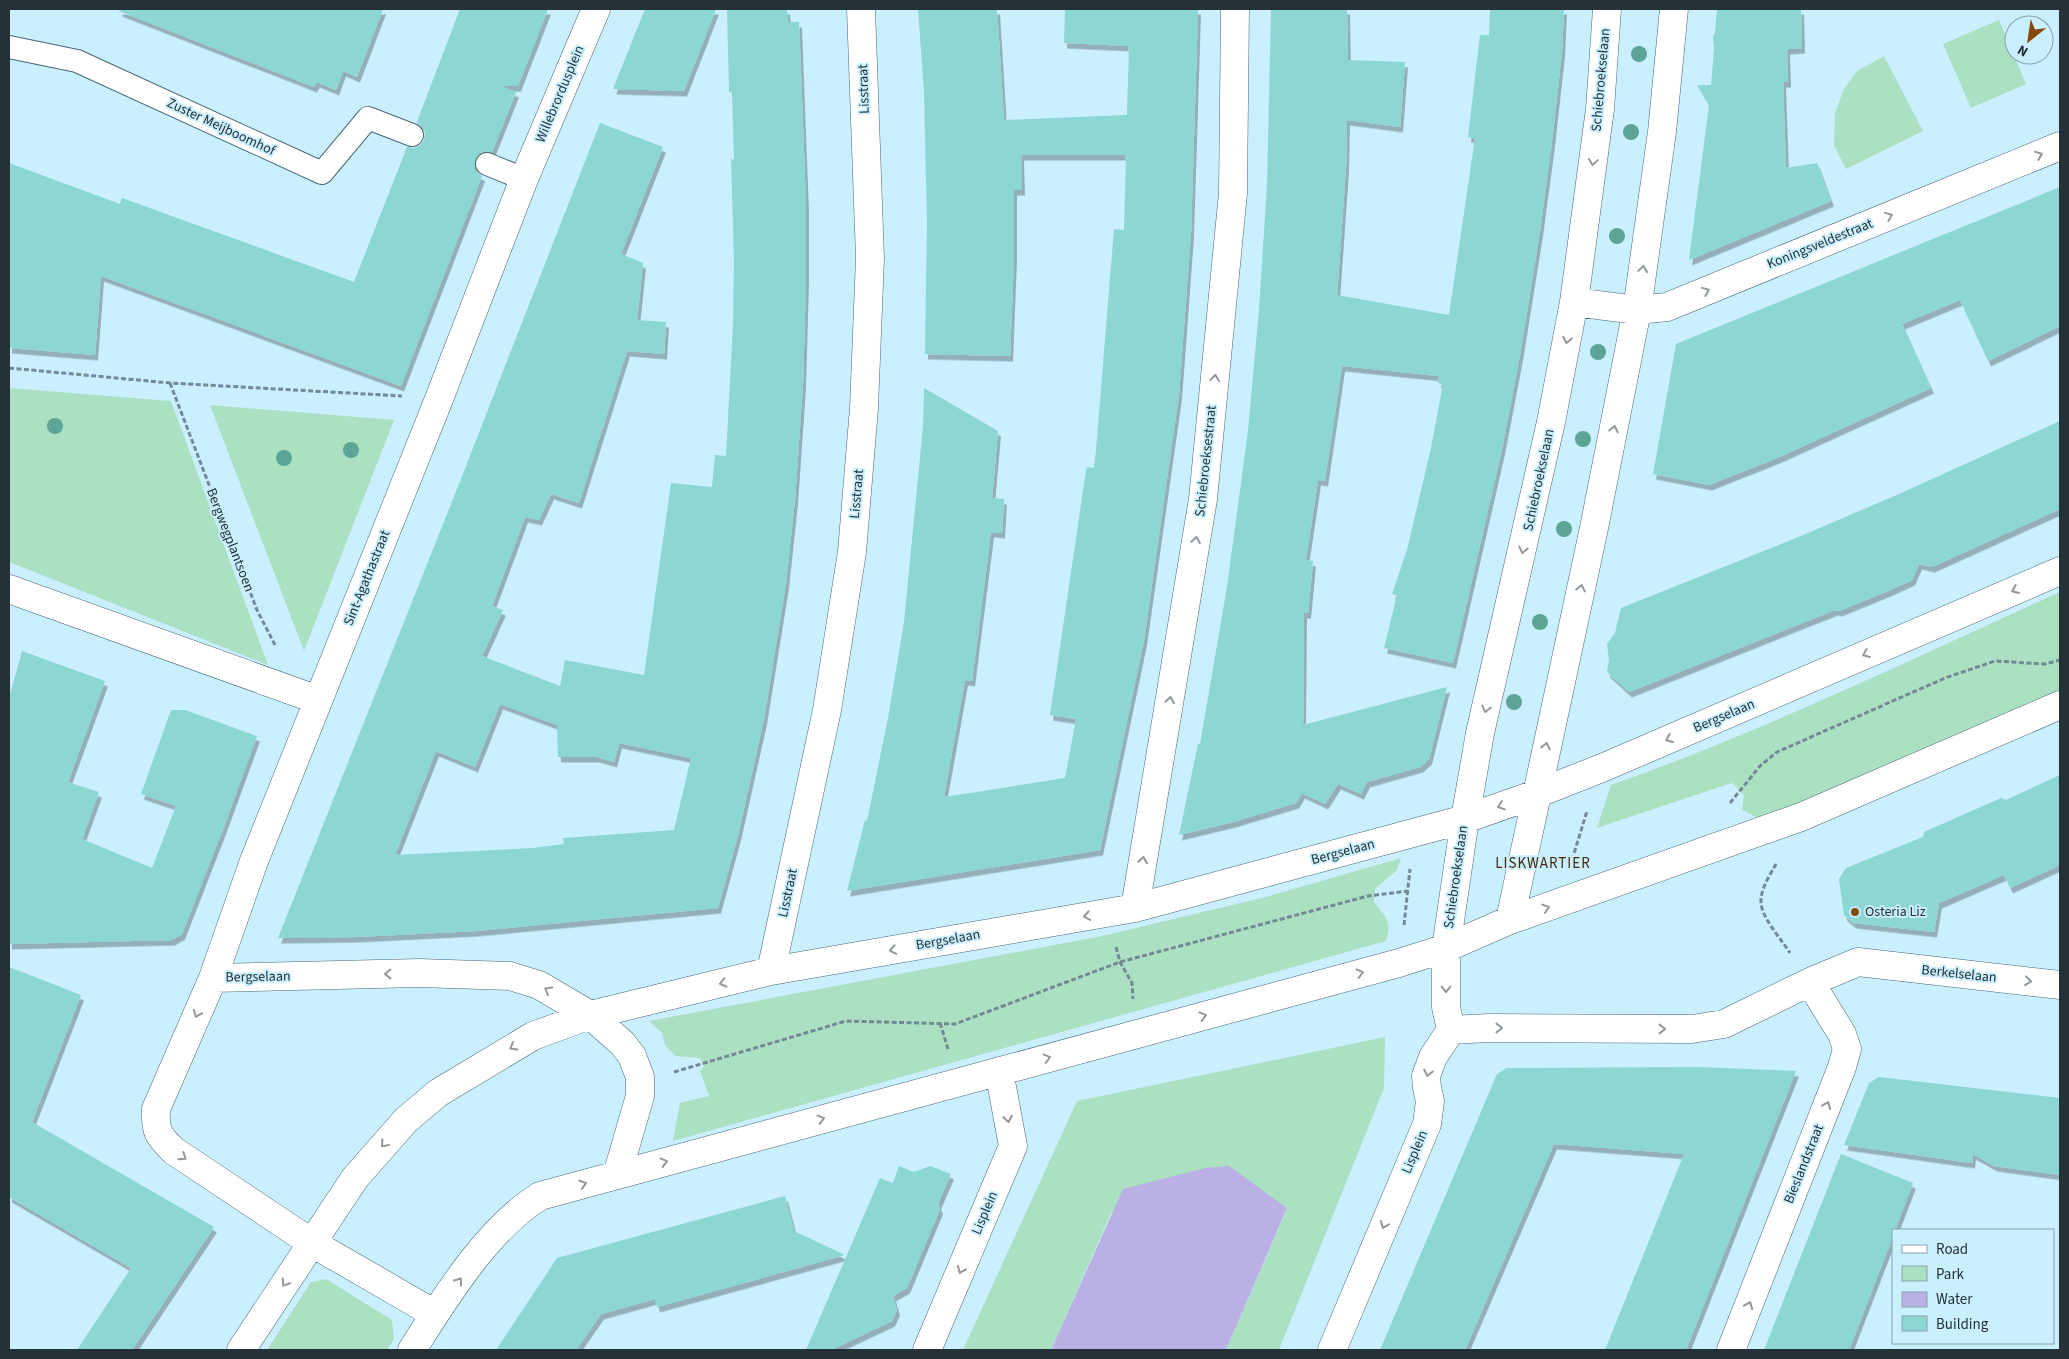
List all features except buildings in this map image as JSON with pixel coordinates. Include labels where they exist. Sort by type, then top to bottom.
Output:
[{"type":"street","name":"Willebrordusplein","points":[[524,179],[596,9]]},
{"type":"street","name":"Lisstraat","points":[[771,971],[827,710],[852,552],[864,408],[870,258],[861,9]]},
{"type":"street","name":"Schiebroeksestraat","points":[[1135,908],[1203,499],[1233,193],[1235,9]]},
{"type":"street","name":"Schiebroekselaan","points":[[1446,948],[1480,733],[1551,422],[1574,302],[1600,109],[1607,9]]},
{"type":"street","points":[[1510,920],[1594,528],[1637,310],[1662,132],[1674,9]]},
{"type":"street","name":"Koningsveldestraat","points":[[1574,302],[1637,310],[1668,307],[2060,146]]},
{"type":"street","name":"Sint-Agathastraat","points":[[213,978],[309,697],[439,399],[524,179]]},
{"type":"street","name":"Bergselaan","points":[[241,1350],[355,1178],[406,1120],[438,1093],[533,1036],[590,1015],[771,971],[1135,908],[1465,819],[1602,768],[2060,571]]},
{"type":"street","points":[[9,590],[309,697]]},
{"type":"street","points":[[412,1350],[435,1314],[488,1241],[521,1208],[540,1196],[1399,963],[1446,948],[1510,920],[1801,817],[2060,705]]},
{"type":"street","points":[[1446,948],[1446,1007],[1451,1030],[1490,1028],[1692,1029],[1724,1024],[1810,982]]},
{"type":"street","name":"Berkelselaan","points":[[1810,982],[1858,962],[2060,985]]},
{"type":"street","name":"Bergselaan","points":[[435,1314],[312,1243],[174,1151],[161,1139],[156,1126],[156,1109],[213,978],[419,973],[510,976],[539,985],[590,1015],[622,1043],[632,1056],[641,1082],[640,1096],[636,1116],[617,1175]]},
{"type":"street","name":"Bieslandstraat","points":[[1731,1350],[1848,1049],[1842,1034],[1810,982]]},
{"type":"street","name":"Lisplein","points":[[1332,1350],[1427,1124],[1430,1101],[1426,1076],[1433,1056],[1451,1030]]},
{"type":"street","name":"Lisplein","points":[[927,1350],[1013,1146],[1000,1071]]},
{"type":"lane","name":"Zuster Meijboomhof","points":[[9,47],[77,61],[322,173],[368,118],[412,135]]},
{"type":"lane","points":[[487,164],[524,179]]},
{"type":"path","points":[[9,368],[170,383],[439,399]]},
{"type":"path","name":"Bergwegplantsoen","points":[[170,383],[257,610],[309,697]]},
{"type":"path","points":[[1729,804],[1760,766],[1777,752],[1936,682],[1995,661],[2045,664],[2060,660]]},
{"type":"path","points":[[1580,860],[1571,863],[1602,768]]},
{"type":"path","points":[[1801,817],[1766,883],[1760,901],[1764,915],[1810,982]]},
{"type":"path","points":[[1399,963],[1414,833]]},
{"type":"path","points":[[641,1082],[846,1021],[955,1024],[1120,962],[1368,896],[1408,891]]},
{"type":"path","points":[[1106,913],[1120,962],[1132,983],[1136,1034]]},
{"type":"green space","points":[[1999,20],[2004,32],[2004,65],[2018,65],[2026,84],[1971,108],[1943,44]]},
{"type":"green space","points":[[1884,56],[1923,131],[1846,169],[1834,145],[1835,113],[1844,89],[1857,71]]},
{"type":"green space","points":[[9,388],[171,401],[268,665],[9,562]]},
{"type":"green space","points":[[210,405],[394,420],[304,651]]},
{"type":"green space","points":[[2060,592],[2060,691],[1775,817],[1756,817],[1742,810],[1744,795],[1732,783],[1597,828],[1611,785],[1781,718]]},
{"type":"green space","points":[[1401,858],[1397,870],[1375,889],[1374,902],[1385,916],[1388,924],[1386,941],[673,1141],[680,1103],[709,1096],[700,1071],[704,1066],[700,1058],[675,1056],[665,1045],[662,1033],[649,1021],[1102,936],[1266,897]]},
{"type":"green space","points":[[1385,1037],[1384,1088],[1279,1350],[1226,1350],[1287,1209],[1112,1211],[1051,1350],[963,1350],[1077,1101]]},
{"type":"green space","points":[[326,1279],[392,1320],[394,1339],[387,1350],[267,1350],[311,1282]]},
{"type":"water","points":[[1229,1166],[1287,1208],[1226,1350],[1051,1350],[1123,1189],[1206,1168]]},
{"type":"place","name":"Osteria Liz","points":[[1855,912]]},
{"type":"district","name":"LISKWARTIER","points":[[1543,863]]}]
